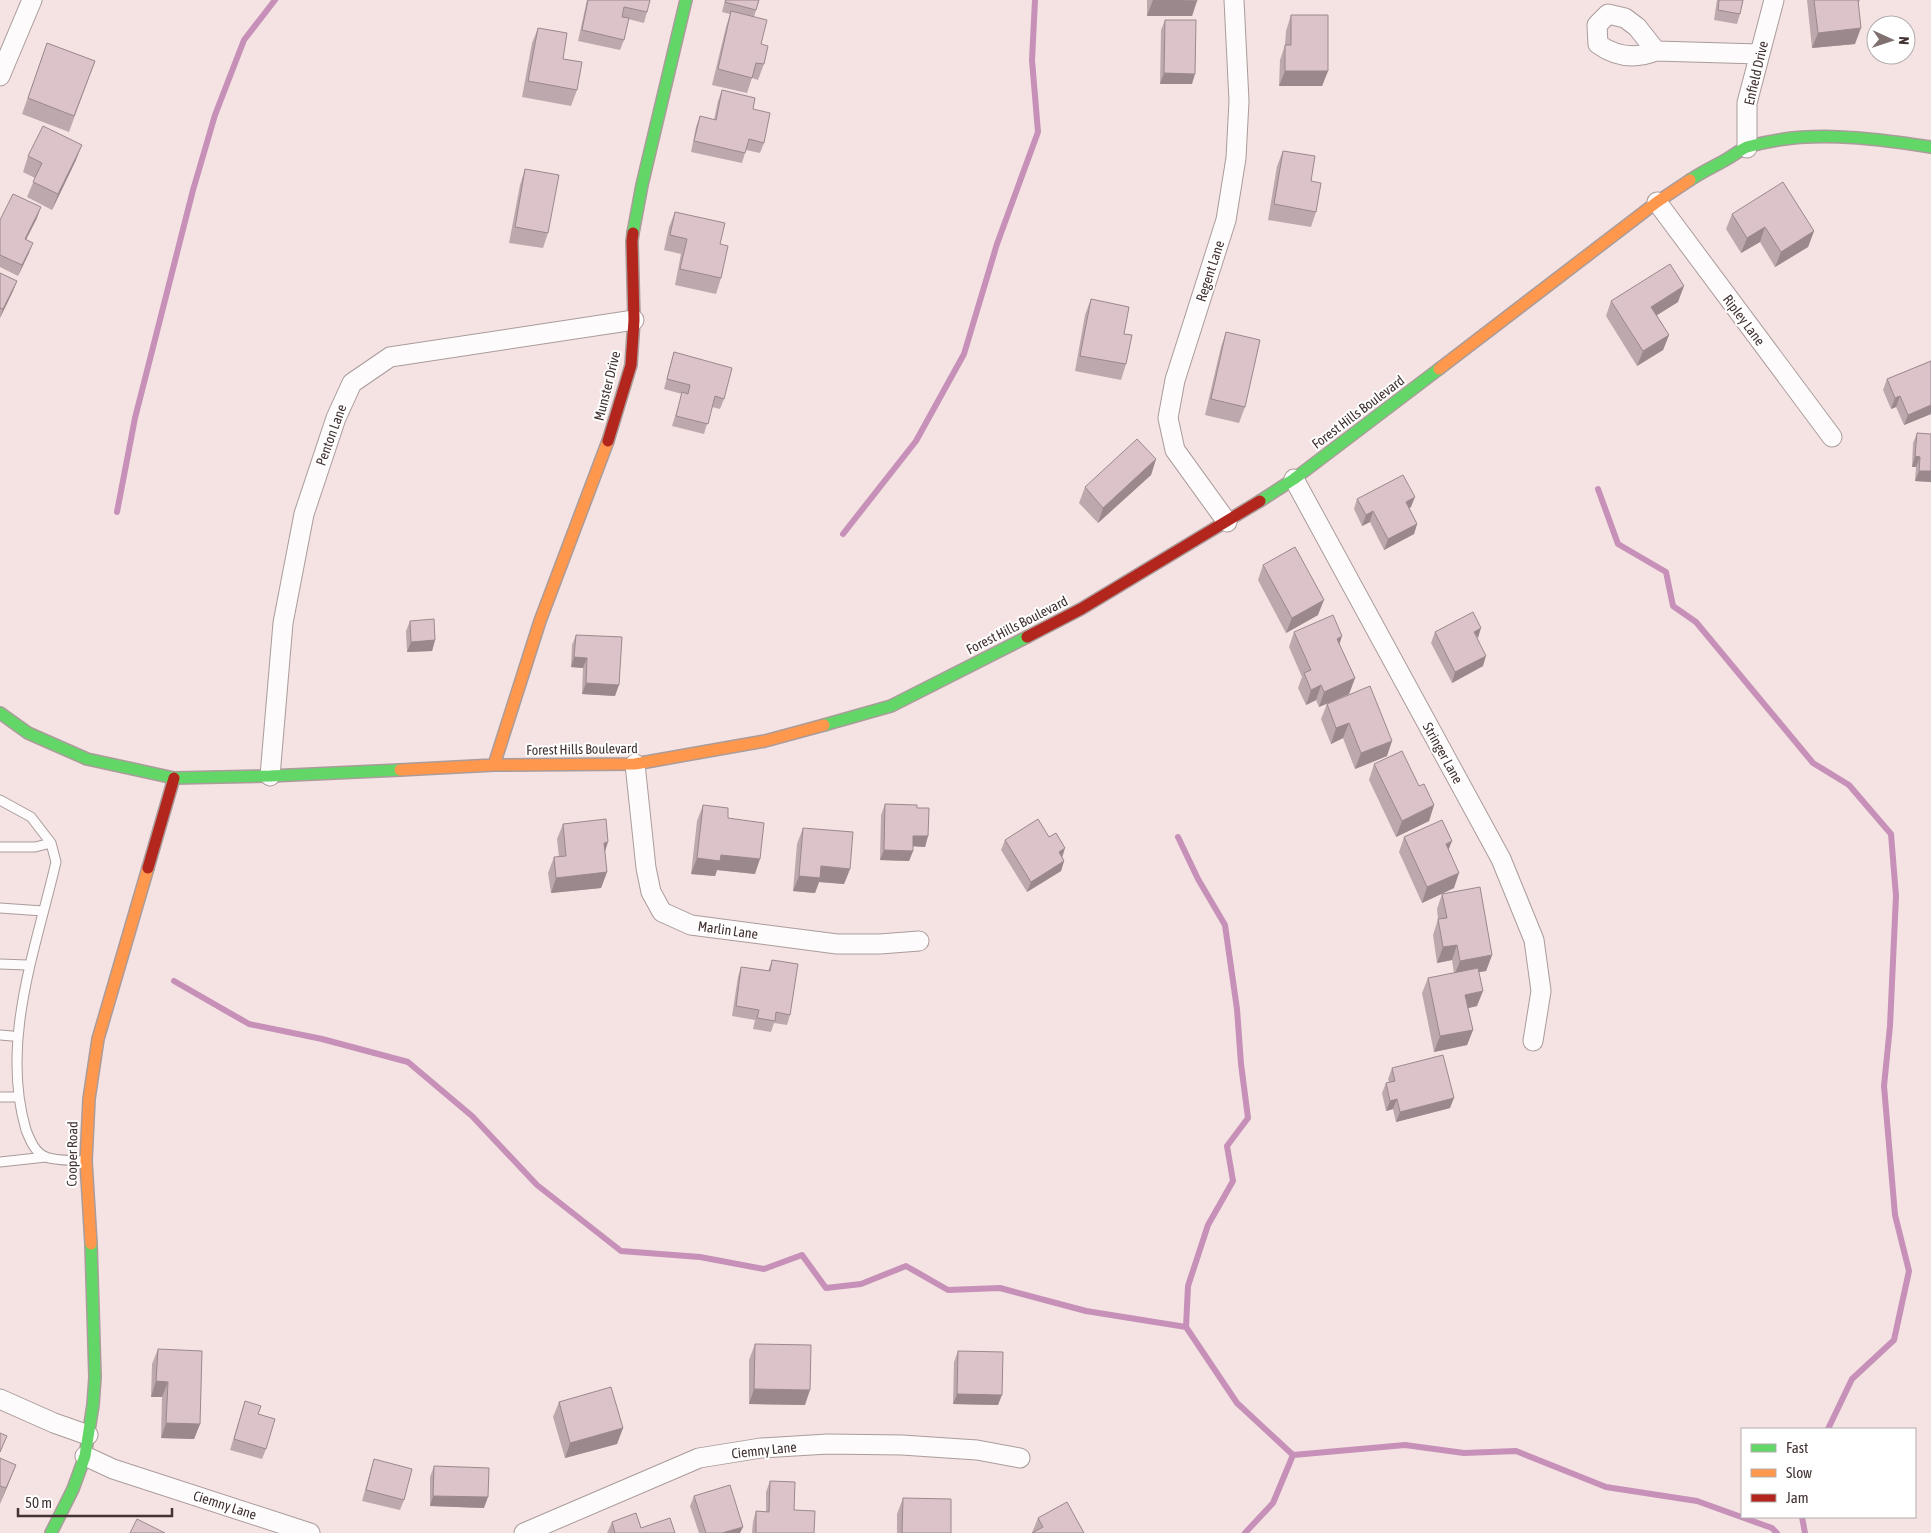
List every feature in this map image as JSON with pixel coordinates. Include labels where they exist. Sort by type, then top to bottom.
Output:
[{"type":"main road","name":"Munster Drive","points":[[494,766],[540,621],[615,421],[631,364],[634,320],[632,241],[642,185],[686,0]]},
{"type":"main road","name":"Forest Hills Boulevard","points":[[0,713],[28,733],[87,759],[174,778],[270,776],[494,766],[635,764],[766,741],[891,706],[1081,609],[1294,480],[1657,202],[1701,173],[1747,148],[1795,139],[1882,140],[1931,147]]},
{"type":"main road","name":"Cooper Road","points":[[51,1533],[73,1489],[85,1456],[95,1377],[93,1285],[86,1161],[89,1099],[98,1039],[174,778]]},
{"type":"street","points":[[0,76],[32,0]]},
{"type":"street","name":"Regent Lane","points":[[1226,522],[1175,450],[1168,418],[1175,380],[1226,220],[1236,158],[1239,101],[1234,0]]},
{"type":"street","name":"Enfield Drive","points":[[1747,148],[1747,103],[1774,0]]},
{"type":"street","points":[[1656,51],[1759,54]]},
{"type":"street","name":"Ripley Lane","points":[[1657,202],[1832,437]]},
{"type":"street","name":"Penton Lane","points":[[270,776],[283,623],[304,514],[336,418],[352,383],[390,357],[634,320]]},
{"type":"street","name":"Stringer Lane","points":[[1294,480],[1501,860],[1534,940],[1541,991],[1532,1041]]},
{"type":"street","name":"Marlin Lane","points":[[635,764],[646,868],[651,892],[662,912],[691,925],[837,944],[880,944],[919,941]]},
{"type":"street","points":[[0,1399],[54,1423],[88,1435]]},
{"type":"street","name":"Ciemny Lane","points":[[524,1533],[700,1458],[761,1448],[828,1444],[902,1445],[977,1450],[1020,1458]]},
{"type":"street","name":"Ciemny Lane","points":[[85,1456],[113,1469],[310,1533]]},
{"type":"lane","points":[[0,800],[31,817],[51,843],[56,862],[22,981],[12,1036],[13,1085],[23,1122],[33,1146],[46,1157]]},
{"type":"lane","points":[[0,847],[35,847],[51,843]]},
{"type":"lane","points":[[0,908],[43,910]]},
{"type":"lane","points":[[0,964],[27,965]]},
{"type":"lane","points":[[0,1035],[12,1036]]},
{"type":"lane","points":[[0,1097],[16,1097]]},
{"type":"lane","points":[[0,1162],[46,1157],[86,1161]]},
{"type":"building","points":[[588,0],[650,0],[647,12],[624,7],[622,17],[629,18],[624,40],[582,30]]},
{"type":"building","points":[[726,0],[759,0],[756,10],[725,2]]},
{"type":"building","points":[[1153,0],[1197,0],[1197,1]]},
{"type":"building","points":[[1719,0],[1743,0],[1740,14],[1718,10]]},
{"type":"building","points":[[1814,0],[1858,0],[1861,28],[1818,33]]},
{"type":"building","points":[[731,11],[767,20],[761,44],[768,46],[764,64],[756,63],[752,78],[718,69]]},
{"type":"building","points":[[1291,15],[1328,15],[1328,71],[1285,71],[1285,45],[1291,45]]},
{"type":"building","points":[[1165,20],[1196,20],[1195,74],[1164,73]]},
{"type":"building","points":[[538,28],[567,33],[563,59],[582,62],[577,90],[528,81]]},
{"type":"building","points":[[47,43],[95,61],[74,116],[28,98]]},
{"type":"building","points":[[722,90],[755,98],[753,109],[770,113],[764,143],[749,139],[745,153],[694,141],[700,116],[716,120]]},
{"type":"building","points":[[43,126],[82,145],[58,194],[33,182],[42,163],[28,156]]},
{"type":"building","points":[[1283,151],[1315,156],[1311,181],[1321,183],[1316,212],[1274,204]]},
{"type":"building","points":[[525,169],[559,175],[548,233],[515,227]]},
{"type":"building","points":[[1783,182],[1814,231],[1781,252],[1765,227],[1747,238],[1732,214]]},
{"type":"building","points":[[13,194],[41,207],[25,239],[33,243],[22,265],[0,255],[0,220]]},
{"type":"building","points":[[675,212],[725,223],[720,244],[728,246],[721,278],[680,269],[687,239],[670,235]]},
{"type":"building","points":[[1670,264],[1684,286],[1651,307],[1669,335],[1643,351],[1611,301]]},
{"type":"building","points":[[0,273],[17,281],[3,309],[0,308]]},
{"type":"building","points":[[1091,299],[1129,307],[1124,334],[1132,335],[1126,364],[1080,356]]},
{"type":"building","points":[[1226,332],[1260,340],[1245,407],[1211,399]]},
{"type":"building","points":[[674,352],[732,368],[724,399],[715,396],[708,424],[676,416],[682,392],[688,394],[690,385],[667,379]]},
{"type":"building","points":[[1931,361],[1931,405],[1908,415],[1900,396],[1895,398],[1887,379]]},
{"type":"building","points":[[1917,433],[1931,434],[1931,471],[1919,471],[1920,457],[1915,456]]},
{"type":"building","points":[[1137,439],[1156,459],[1103,508],[1085,487]]},
{"type":"building","points":[[1403,475],[1415,497],[1406,502],[1417,524],[1388,539],[1373,511],[1366,515],[1357,499]]},
{"type":"building","points":[[1295,547],[1324,600],[1292,618],[1263,565]]},
{"type":"building","points":[[1473,612],[1481,628],[1474,632],[1486,656],[1455,672],[1435,632]]},
{"type":"building","points":[[1333,615],[1342,636],[1337,639],[1355,678],[1324,692],[1321,685],[1311,690],[1304,673],[1311,670],[1294,632]]},
{"type":"building","points":[[434,619],[435,640],[411,642],[410,621]]},
{"type":"building","points":[[576,635],[622,637],[619,685],[586,683],[587,658],[574,657]]},
{"type":"building","points":[[1370,686],[1392,741],[1361,753],[1349,723],[1336,728],[1327,704]]},
{"type":"building","points":[[1402,751],[1419,786],[1424,784],[1434,805],[1402,821],[1374,764]]},
{"type":"building","points":[[885,804],[917,805],[917,808],[929,808],[928,836],[913,836],[913,851],[884,850]]},
{"type":"building","points":[[703,805],[728,808],[728,818],[764,823],[760,859],[721,855],[720,861],[697,858]]},
{"type":"building","points":[[606,819],[608,842],[604,843],[607,872],[556,878],[554,857],[566,856],[563,824]]},
{"type":"building","points":[[1038,819],[1049,837],[1056,833],[1065,848],[1059,852],[1064,861],[1031,882],[1005,840]]},
{"type":"building","points":[[1442,820],[1452,841],[1446,844],[1459,873],[1427,887],[1404,837]]},
{"type":"building","points":[[803,828],[853,832],[850,869],[821,866],[820,878],[799,876]]},
{"type":"building","points":[[1480,887],[1492,955],[1460,961],[1457,945],[1443,947],[1438,919],[1447,918],[1442,894]]},
{"type":"building","points":[[772,960],[798,964],[790,1015],[776,1012],[775,1021],[757,1018],[759,1010],[736,1006],[741,967],[770,971]]},
{"type":"building","points":[[1478,968],[1483,991],[1465,995],[1473,1030],[1440,1036],[1428,978]]},
{"type":"building","points":[[1443,1055],[1454,1098],[1400,1112],[1397,1099],[1390,1101],[1386,1083],[1395,1081],[1392,1068]]},
{"type":"building","points":[[755,1344],[811,1345],[810,1390],[754,1389]]},
{"type":"building","points":[[158,1349],[202,1351],[200,1424],[166,1423],[168,1382],[156,1381]]},
{"type":"building","points":[[958,1351],[1003,1352],[1002,1395],[957,1394]]},
{"type":"building","points":[[611,1387],[623,1428],[570,1443],[559,1402]]},
{"type":"building","points":[[245,1401],[261,1406],[258,1414],[275,1419],[266,1449],[234,1439]]},
{"type":"building","points":[[0,1433],[7,1436],[0,1452]]},
{"type":"building","points":[[0,1458],[16,1465],[6,1488],[0,1486]]},
{"type":"building","points":[[374,1459],[412,1469],[404,1500],[366,1490]]},
{"type":"building","points":[[434,1466],[489,1468],[488,1497],[433,1496]]},
{"type":"building","points":[[770,1481],[795,1482],[794,1510],[815,1511],[814,1533],[756,1533],[756,1511],[769,1512]]},
{"type":"building","points":[[730,1485],[743,1527],[722,1533],[706,1533],[694,1496]]},
{"type":"building","points":[[903,1498],[951,1499],[951,1533],[902,1533]]},
{"type":"building","points":[[1067,1502],[1084,1533],[1032,1533],[1043,1527],[1038,1518]]},
{"type":"building","points":[[636,1513],[641,1528],[670,1518],[675,1533],[615,1533],[612,1522]]},
{"type":"building","points":[[137,1519],[165,1533],[130,1533]]},
{"type":"waterway","points":[[117,512],[135,418],[193,190],[215,115],[244,40],[275,0]]},
{"type":"waterway","points":[[843,534],[916,441],[964,354],[997,244],[1038,132],[1032,60],[1035,0]]},
{"type":"waterway","points":[[1598,489],[1618,544],[1666,572],[1673,606],[1696,622],[1813,763],[1849,785],[1891,834],[1896,896],[1890,1026],[1884,1086],[1895,1215],[1909,1271],[1894,1340],[1852,1379],[1828,1428]]},
{"type":"waterway","points":[[1178,837],[1198,879],[1225,925],[1237,1009],[1241,1064],[1248,1118],[1227,1146],[1233,1181],[1208,1225],[1188,1286],[1186,1327]]},
{"type":"waterway","points":[[174,981],[249,1024],[322,1039],[408,1062],[472,1116],[537,1185],[621,1251],[700,1257],[764,1269],[802,1255],[826,1288],[861,1284],[906,1266],[948,1290],[1000,1288],[1086,1311],[1186,1327],[1237,1403],[1293,1455],[1405,1445],[1464,1453],[1516,1451],[1606,1487],[1697,1501],[1741,1517]]},
{"type":"waterway","points":[[1245,1533],[1273,1503],[1293,1455]]},
{"type":"waterway","points":[[1744,1518],[1772,1528],[1777,1533]]},
{"type":"waterway","points":[[1802,1518],[1805,1533]]},
{"type":"traffic: fast","points":[[633,233],[642,185],[686,0]]},
{"type":"traffic: fast","points":[[1690,180],[1747,147],[1769,141],[1792,138],[1839,137],[1931,147]]},
{"type":"traffic: fast","points":[[1260,501],[1294,479],[1439,369]]},
{"type":"traffic: fast","points":[[824,725],[891,706],[1027,637]]},
{"type":"traffic: fast","points":[[0,713],[28,733],[87,759],[174,778],[400,770]]},
{"type":"traffic: fast","points":[[51,1533],[73,1489],[85,1456],[93,1405],[95,1377],[91,1244]]},
{"type":"traffic: slow","points":[[1439,369],[1657,202],[1690,180]]},
{"type":"traffic: slow","points":[[494,765],[540,621],[608,441]]},
{"type":"traffic: slow","points":[[400,770],[494,765],[635,764],[765,741],[824,725]]},
{"type":"traffic: slow","points":[[91,1244],[86,1161],[89,1099],[98,1039],[148,868]]},
{"type":"traffic: jam","points":[[608,441],[631,365],[634,320],[633,233]]},
{"type":"traffic: jam","points":[[1027,637],[1081,609],[1260,501]]},
{"type":"traffic: jam","points":[[148,868],[174,778]]}]
